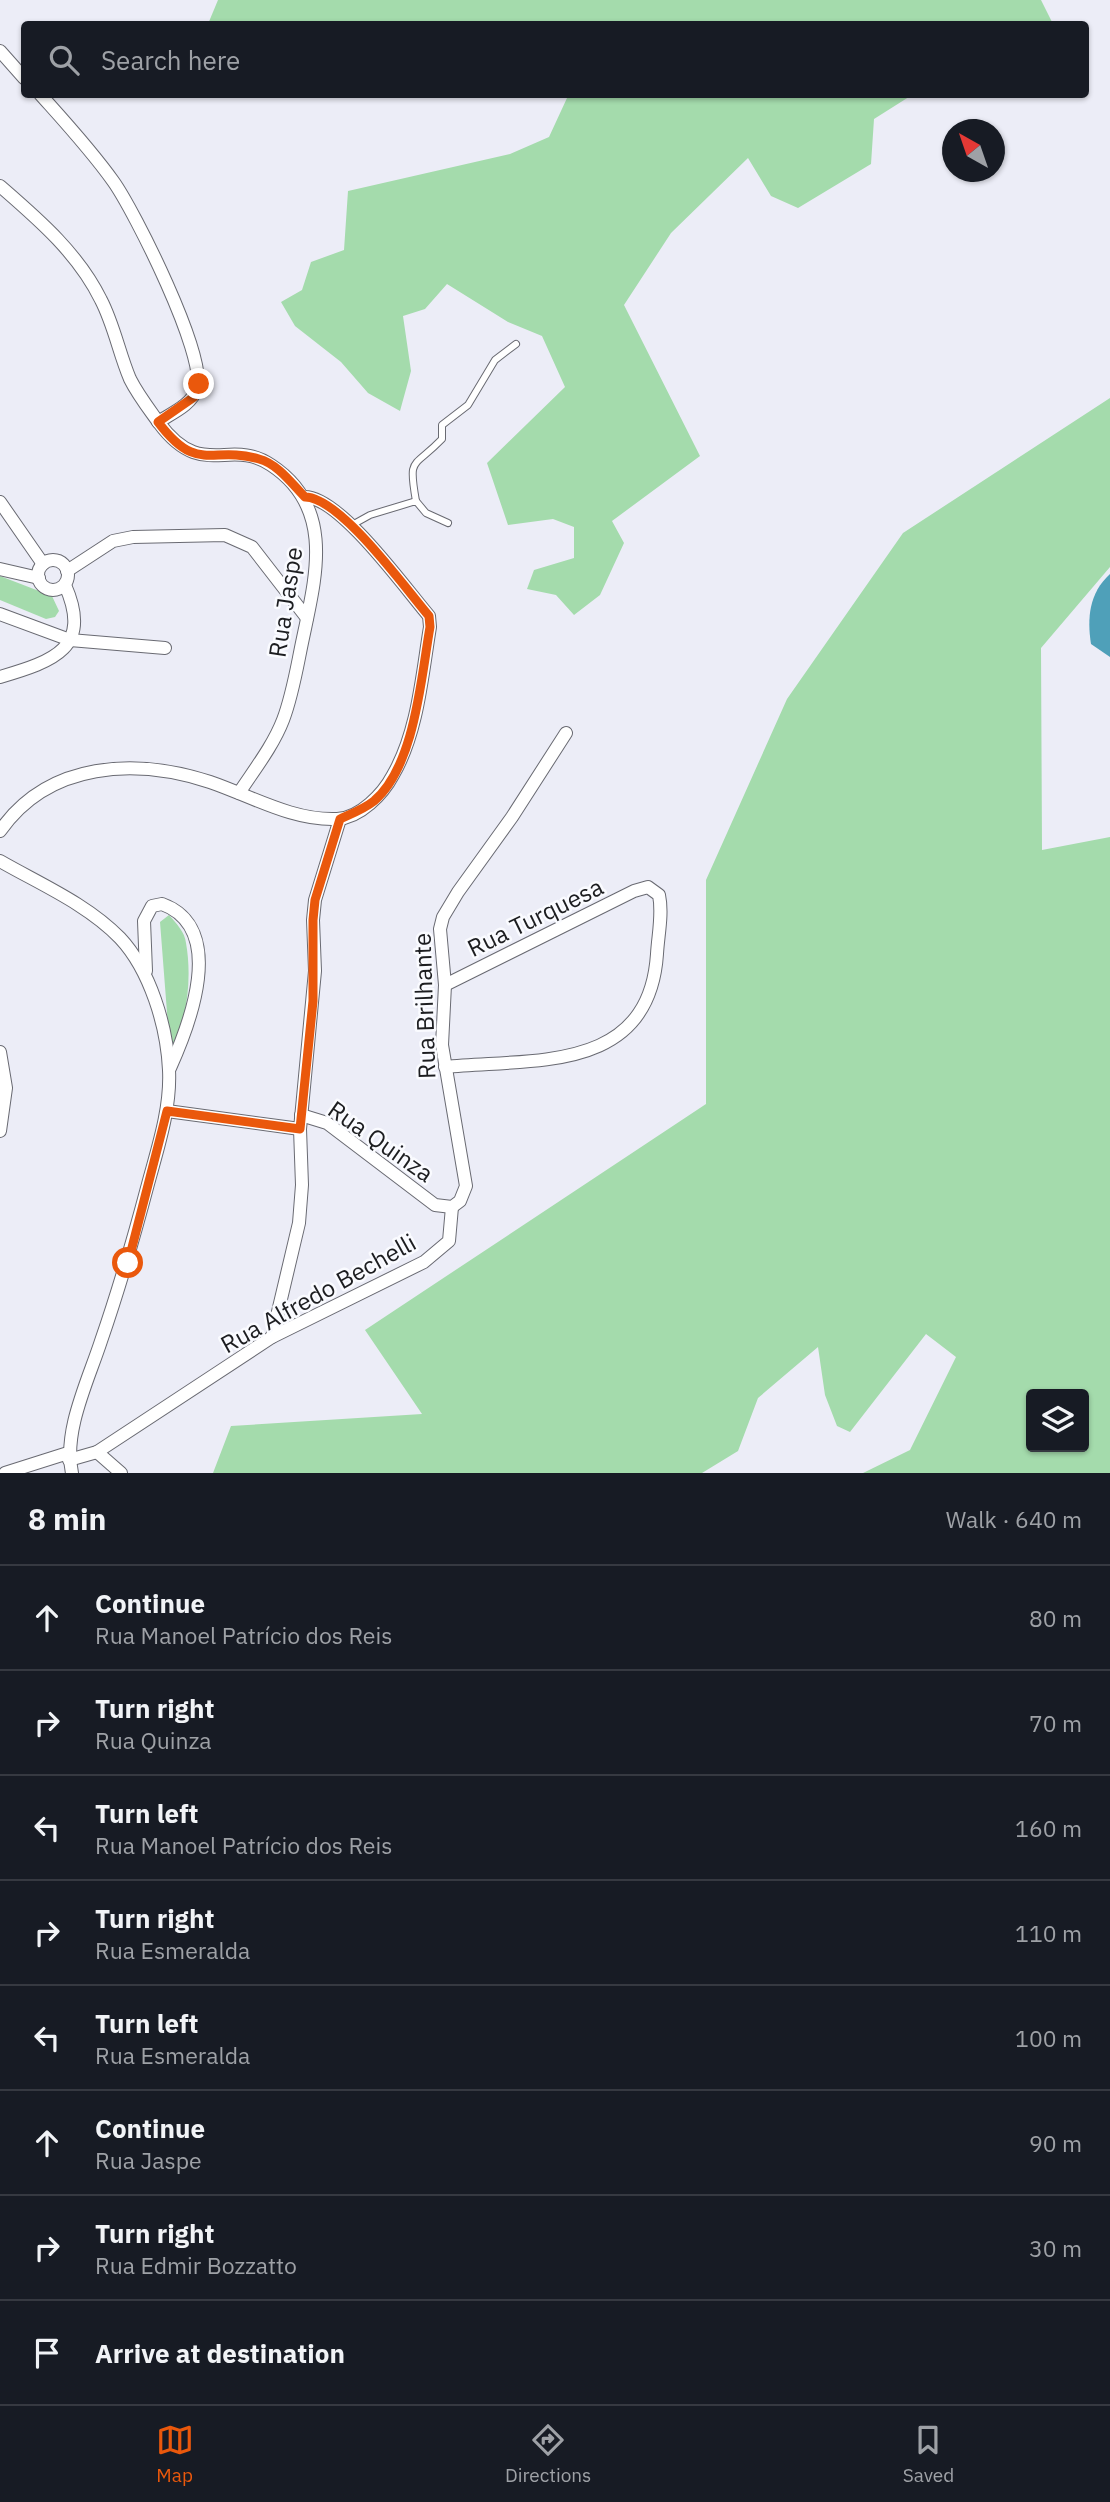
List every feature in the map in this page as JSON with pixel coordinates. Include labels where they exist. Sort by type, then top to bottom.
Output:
[{"type":"street","points":[[0,51],[21,75]]},
{"type":"street","points":[[43,98],[114,182],[160,269],[185,330],[195,359],[199,384],[194,397],[158,422]]},
{"type":"street","name":"Rua Jaspe","points":[[0,186],[45,225],[72,256],[100,296],[130,378],[158,422],[176,444],[194,454],[261,459],[289,479],[305,497],[316,533],[318,561],[307,618],[282,722],[239,793]]},
{"type":"street","points":[[0,831],[19,808],[42,790],[77,773],[100,768],[149,770],[207,781],[295,813],[340,819],[374,800],[393,776],[405,752],[430,627],[429,616],[351,526],[327,504],[315,497],[305,497]]},
{"type":"street","points":[[0,502],[43,564]]},
{"type":"street","points":[[0,677],[50,657],[70,640],[77,622],[65,585],[67,571],[113,541],[133,537],[225,536],[252,547],[307,618]]},
{"type":"street","points":[[43,564],[57,561],[67,571]]},
{"type":"street","points":[[38,578],[43,564]]},
{"type":"street","points":[[0,569],[38,578],[43,586],[52,590],[65,585]]},
{"type":"street","points":[[0,614],[70,640],[165,648]]},
{"type":"street","name":"Rua Brilhante","points":[[452,1207],[460,1201],[466,1186],[442,1045],[445,985],[441,959],[443,917],[566,733]]},
{"type":"street","points":[[272,1337],[299,1223],[302,1185],[300,1129],[314,981],[315,900],[340,819]]},
{"type":"street","points":[[0,861],[91,914],[119,937],[146,975]]},
{"type":"street","name":"Rua Turquesa","points":[[445,985],[643,887],[655,890],[660,903],[652,983],[641,1009],[623,1029],[603,1045],[581,1055],[547,1062],[445,1067]]},
{"type":"street","points":[[70,1462],[84,1391],[128,1263],[167,1111],[170,1069],[146,975],[144,921],[152,906],[162,904],[184,921],[192,933],[198,953],[196,1001],[189,1027],[170,1069]]},
{"type":"street","points":[[0,1052],[6,1088],[0,1131]]},
{"type":"street","name":"Rua Quinza","points":[[167,1111],[300,1129]]},
{"type":"street","name":"Rua Quinza","points":[[301,1115],[327,1123],[435,1205],[452,1207]]},
{"type":"street","name":"Rua Alfredo Bechelli","points":[[5,1473],[70,1462],[97,1452],[272,1337],[424,1262],[449,1241],[452,1207]]},
{"type":"street","points":[[97,1452],[121,1473]]},
{"type":"lane","points":[[448,523],[426,513],[416,501],[411,470],[413,463],[442,439],[442,425],[468,405],[495,360],[516,344]]},
{"type":"lane","points":[[351,526],[370,515],[416,501]]},
{"type":"green space","points":[[218,0],[1041,0],[1052,21],[209,21]]},
{"type":"green space","points":[[567,98],[907,98],[874,119],[871,164],[798,208],[771,196],[748,158],[671,233],[624,305],[700,456],[612,521],[624,543],[600,595],[574,615],[556,595],[527,589],[534,570],[574,558],[574,527],[553,519],[508,525],[487,463],[565,387],[542,336],[508,322],[447,284],[425,309],[403,316],[411,371],[400,411],[368,393],[341,362],[295,326],[281,302],[302,290],[311,262],[344,250],[348,191],[510,154],[549,137]]},
{"type":"green space","points":[[1110,398],[1110,567],[1041,648],[1042,850],[1110,837],[1110,1473],[863,1473],[910,1450],[956,1357],[926,1334],[850,1432],[837,1426],[825,1395],[818,1347],[758,1398],[738,1451],[702,1473],[213,1473],[231,1426],[422,1414],[365,1330],[706,1104],[706,880],[787,699],[903,533]]},
{"type":"green space","points":[[0,576],[52,596],[59,611],[55,617],[46,619],[0,600]]},
{"type":"green space","points":[[169,915],[184,935],[189,970],[185,1013],[170,1051],[160,922]]},
{"type":"water","points":[[1110,574],[1110,657],[1091,644],[1089,625],[1094,598]]},
{"type":"route","points":[[128,1263],[167,1111],[300,1129],[315,971],[315,900],[340,819],[374,800],[393,776],[405,752],[430,627],[429,616],[352,527],[327,504],[315,497],[305,497],[289,479],[261,459],[241,456],[201,457],[176,444],[158,422],[194,397],[199,384]]}]
